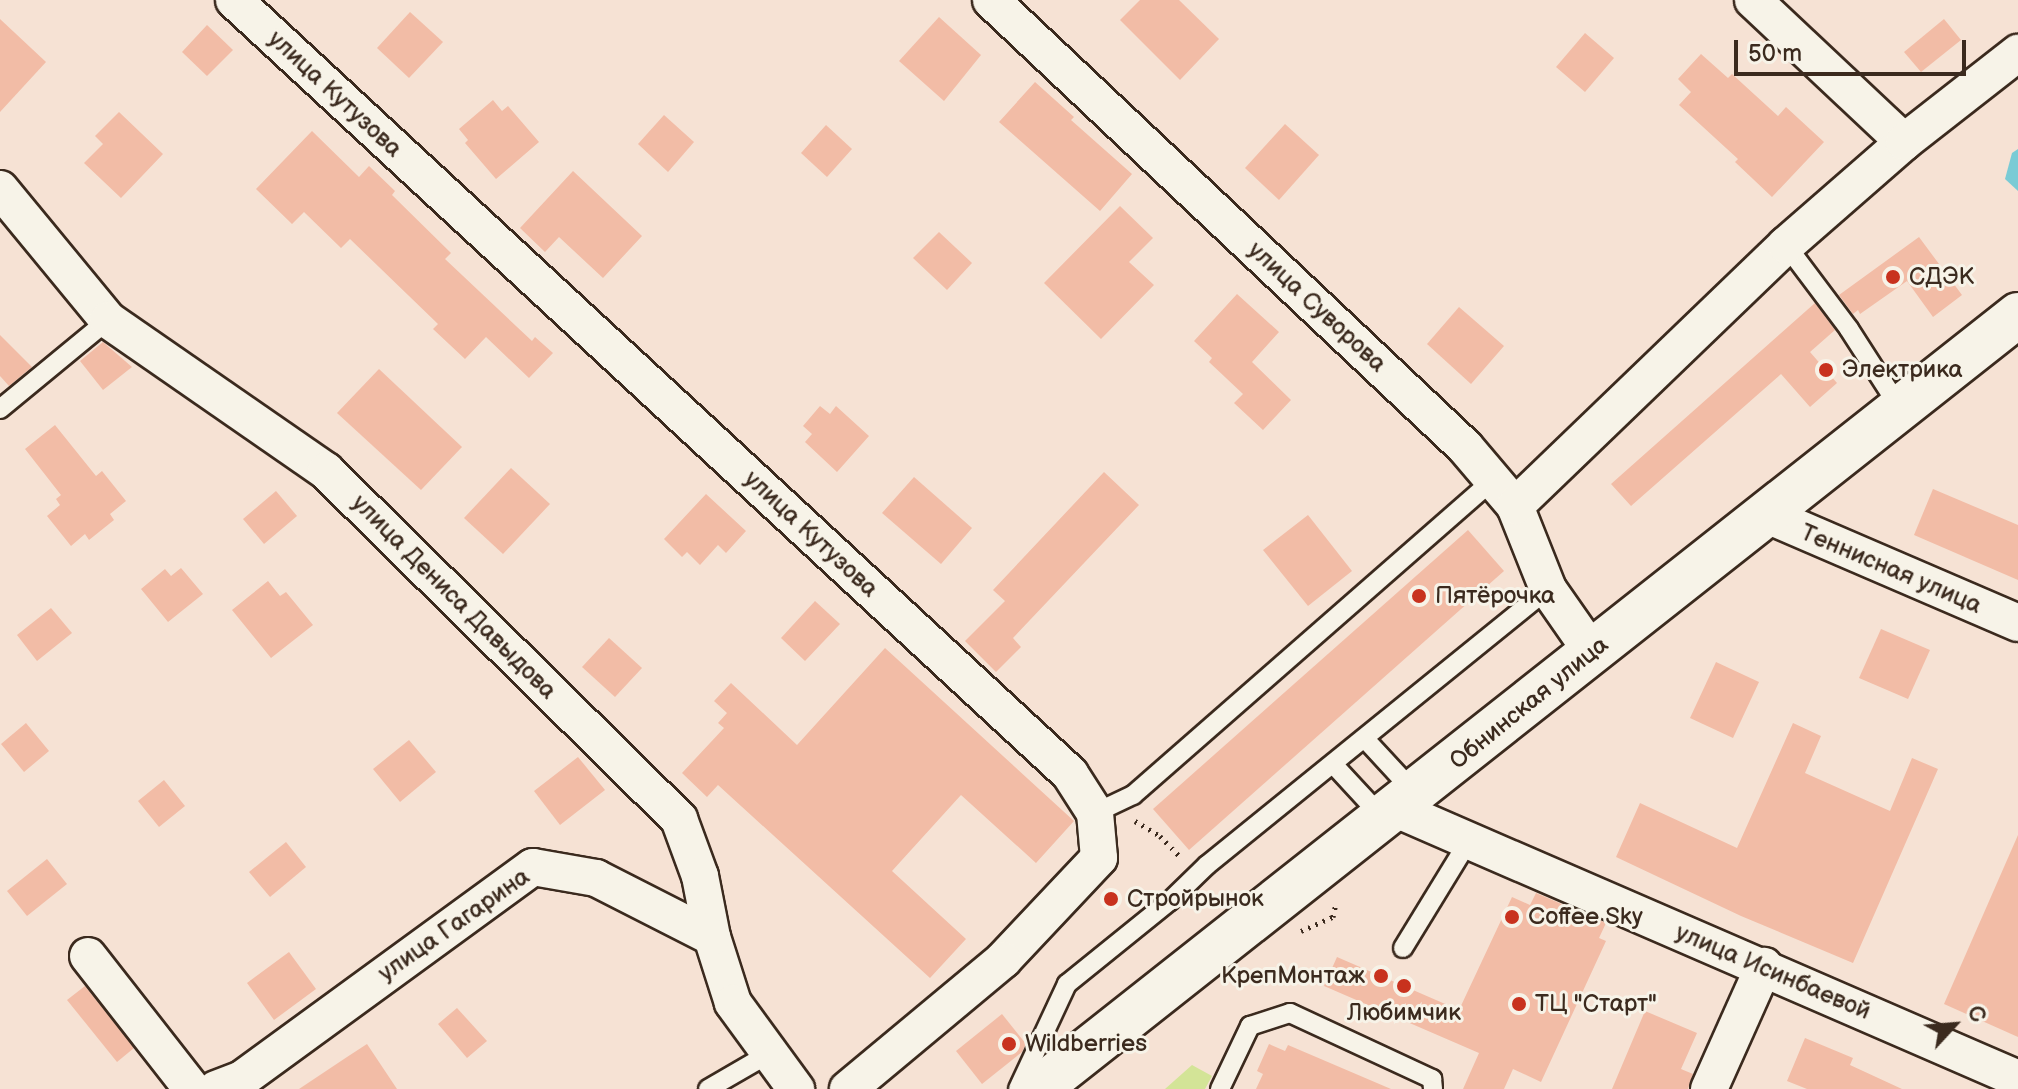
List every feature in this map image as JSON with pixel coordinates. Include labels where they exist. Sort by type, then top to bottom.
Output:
[{"type":"street","name":"улица Кутузова","points":[[234,0],[1070,774],[1095,813],[1099,858],[1003,960],[848,1089]]},
{"type":"street","name":"улица Суворова","points":[[991,0],[1465,447],[1504,492],[1548,589],[1592,652]]},
{"type":"street","points":[[1753,0],[1904,142]]},
{"type":"street","points":[[1504,492],[1904,142],[2018,53]]},
{"type":"street","name":"улица Дениса Давыдова","points":[[0,189],[108,320],[326,471],[679,819],[700,876],[712,937],[733,1003],[796,1089]]},
{"type":"street","name":"Обнинская улица","points":[[1038,1089],[2018,315]]},
{"type":"street","name":"Теннисная улица","points":[[1765,514],[2018,623]]},
{"type":"street","name":"улица Исинбаевой","points":[[1398,807],[1468,842],[1764,966],[2018,1079]]},
{"type":"street","name":"улица Гагарина","points":[[216,1089],[242,1079],[533,867],[596,878],[712,937]]},
{"type":"street","points":[[88,956],[192,1089]]},
{"type":"street","points":[[1709,1089],[1764,966]]},
{"type":"lane","points":[[1786,245],[1849,329],[1900,408]]},
{"type":"lane","points":[[0,409],[108,320]]},
{"type":"lane","points":[[1095,813],[1133,795],[1504,492]]},
{"type":"lane","points":[[1018,1089],[1067,984],[1548,589]]},
{"type":"lane","points":[[1366,740],[1398,807]]},
{"type":"lane","points":[[1333,764],[1398,807]]},
{"type":"lane","points":[[1403,948],[1468,842]]},
{"type":"lane","points":[[1220,1089],[1250,1026],[1290,1013],[1432,1079],[1433,1089]]},
{"type":"lane","points":[[708,1089],[770,1053]]},
{"type":"path","points":[[1133,819],[1160,836]]},
{"type":"green space","points":[[1192,1065],[1212,1076],[1205,1089],[1165,1089]]},
{"type":"water","points":[[2018,149],[2018,191],[2005,179],[2012,153]]},
{"type":"building","points":[[1140,0],[1179,0],[1219,39],[1180,80],[1120,20]]},
{"type":"building","points":[[410,12],[443,42],[409,78],[377,48]]},
{"type":"building","points":[[939,17],[981,55],[944,101],[899,61]]},
{"type":"building","points":[[0,19],[46,62],[0,112]]},
{"type":"building","points":[[1944,19],[1961,40],[1921,72],[1904,52]]},
{"type":"building","points":[[207,25],[233,50],[207,76],[182,52]]},
{"type":"building","points":[[1585,33],[1614,58],[1585,92],[1556,67]]},
{"type":"building","points":[[1701,54],[1728,78],[1732,74],[1778,116],[1786,107],[1824,142],[1772,197],[1735,162],[1738,159],[1679,105],[1691,92],[1678,79]]},
{"type":"building","points":[[1035,82],[1074,117],[1071,120],[1132,174],[1100,211],[999,122]]},
{"type":"building","points":[[493,100],[502,111],[508,106],[539,142],[496,179],[465,143],[468,140],[459,129]]},
{"type":"building","points":[[119,112],[163,154],[121,198],[84,163],[103,144],[95,136]]},
{"type":"building","points":[[664,115],[694,142],[668,172],[638,144]]},
{"type":"building","points":[[1285,124],[1319,155],[1279,200],[1245,168]]},
{"type":"building","points":[[826,125],[852,149],[827,177],[801,153]]},
{"type":"building","points":[[312,131],[359,177],[369,166],[395,191],[392,195],[451,253],[445,259],[532,341],[535,337],[553,353],[529,378],[486,337],[465,359],[433,329],[438,324],[350,239],[341,248],[304,212],[292,224],[256,189]]},
{"type":"building","points":[[573,171],[642,236],[603,278],[559,237],[545,252],[520,228]]},
{"type":"building","points":[[1120,206],[1153,238],[1129,262],[1154,285],[1101,339],[1044,283]]},
{"type":"building","points":[[939,232],[972,263],[947,290],[913,258]]},
{"type":"building","points":[[1919,237],[1962,295],[1933,317],[1907,281],[1860,314],[1858,310],[1853,314],[1839,295]]},
{"type":"building","points":[[1237,294],[1279,332],[1252,362],[1291,400],[1263,430],[1234,403],[1243,394],[1209,362],[1212,358],[1194,341]]},
{"type":"building","points":[[1815,303],[1835,330],[1810,352],[1837,383],[1810,407],[1781,374],[1631,506],[1611,484]]},
{"type":"building","points":[[1459,307],[1504,346],[1471,384],[1427,344]]},
{"type":"building","points":[[0,335],[32,367],[9,386],[0,376]]},
{"type":"building","points":[[103,342],[132,367],[103,390],[80,361]]},
{"type":"building","points":[[379,369],[462,447],[421,490],[337,413]]},
{"type":"building","points":[[820,406],[830,414],[836,406],[869,436],[837,472],[805,442],[812,434],[803,426]]},
{"type":"building","points":[[55,425],[96,476],[102,471],[126,501],[110,514],[114,520],[89,540],[85,534],[71,546],[47,516],[60,505],[56,499],[61,495],[25,449]]},
{"type":"building","points":[[511,468],[550,504],[503,554],[464,518]]},
{"type":"building","points":[[1104,472],[1139,505],[1013,638],[1021,647],[996,672],[965,641],[1005,601],[993,590]]},
{"type":"building","points":[[914,477],[972,528],[941,564],[882,513]]},
{"type":"building","points":[[1933,489],[2018,525],[2018,580],[1914,535]]},
{"type":"building","points":[[276,491],[297,516],[264,544],[243,519]]},
{"type":"building","points":[[706,494],[746,531],[726,553],[718,545],[700,565],[687,552],[682,557],[664,539]]},
{"type":"building","points":[[1308,515],[1352,571],[1308,606],[1263,550]]},
{"type":"building","points":[[1468,530],[1504,571],[1189,850],[1153,809]]},
{"type":"building","points":[[181,568],[203,594],[168,622],[141,589],[165,569],[171,576]]},
{"type":"building","points":[[268,581],[280,596],[286,592],[313,625],[271,658],[232,610]]},
{"type":"building","points":[[815,601],[840,624],[805,661],[781,638]]},
{"type":"building","points":[[51,608],[72,633],[37,661],[17,635]]},
{"type":"building","points":[[1881,629],[1930,650],[1908,699],[1859,678]]},
{"type":"building","points":[[609,638],[642,668],[615,697],[582,667]]},
{"type":"building","points":[[885,648],[1074,821],[1036,863],[961,795],[892,871],[966,939],[930,978],[718,785],[707,797],[682,773],[724,728],[718,723],[727,713],[714,701],[731,683],[797,745]]},
{"type":"building","points":[[1716,662],[1759,682],[1733,738],[1690,718]]},
{"type":"building","points":[[26,723],[49,751],[24,772],[1,744]]},
{"type":"building","points":[[1793,723],[1821,736],[1805,773],[1890,811],[1912,758],[1938,769],[1853,963],[1741,916],[1616,857],[1640,803],[1737,848]]},
{"type":"building","points":[[409,740],[436,772],[400,802],[373,769]]},
{"type":"building","points":[[578,757],[605,790],[560,825],[534,791]]},
{"type":"building","points":[[164,780],[185,806],[159,827],[138,801]]},
{"type":"building","points":[[2018,835],[2018,1037],[1944,1004]]},
{"type":"building","points":[[286,842],[306,867],[270,897],[249,872]]},
{"type":"building","points":[[47,859],[67,884],[27,916],[7,891]]},
{"type":"building","name":"ТЦ \"Старт\"","points":[[1536,893],[1606,923],[1599,938],[1606,941],[1541,1082],[1513,1069],[1504,1089],[1463,1089],[1479,1053],[1324,986],[1337,957],[1459,1010],[1512,897],[1530,905]]},
{"type":"building","points":[[289,952],[316,989],[274,1020],[247,983]]},
{"type":"building","points":[[85,986],[134,1048],[117,1062],[67,1000]]},
{"type":"building","points":[[457,1008],[487,1041],[467,1058],[438,1024]]},
{"type":"building","points":[[1645,1011],[1697,1033],[1681,1069],[1693,1074],[1688,1089],[1612,1089]]},
{"type":"building","points":[[1002,1014],[1026,1044],[1022,1052],[982,1084],[956,1051]]},
{"type":"building","points":[[1805,1038],[1853,1058],[1850,1065],[1902,1089],[1807,1089],[1787,1081]]},
{"type":"building","points":[[367,1044],[397,1089],[299,1089],[347,1057]]},
{"type":"building","points":[[1269,1044],[1285,1051],[1288,1045],[1391,1089],[1256,1089],[1263,1074],[1257,1071]]},
{"type":"place","name":"СДЭК","points":[[1893,277]]},
{"type":"place","name":"Электрика","points":[[1826,370]]},
{"type":"place","name":"Пятёрочка","points":[[1419,596]]},
{"type":"place","name":"Стройрынок","points":[[1111,899]]},
{"type":"place","name":"Coffee Sky","points":[[1512,917]]},
{"type":"place","name":"КрепМонтаж","points":[[1381,976]]},
{"type":"place","name":"Любимчик","points":[[1404,986]]},
{"type":"place","name":"ТЦ \"Старт\"","points":[[1519,1004]]},
{"type":"place","name":"Wildberries","points":[[1009,1044]]}]
